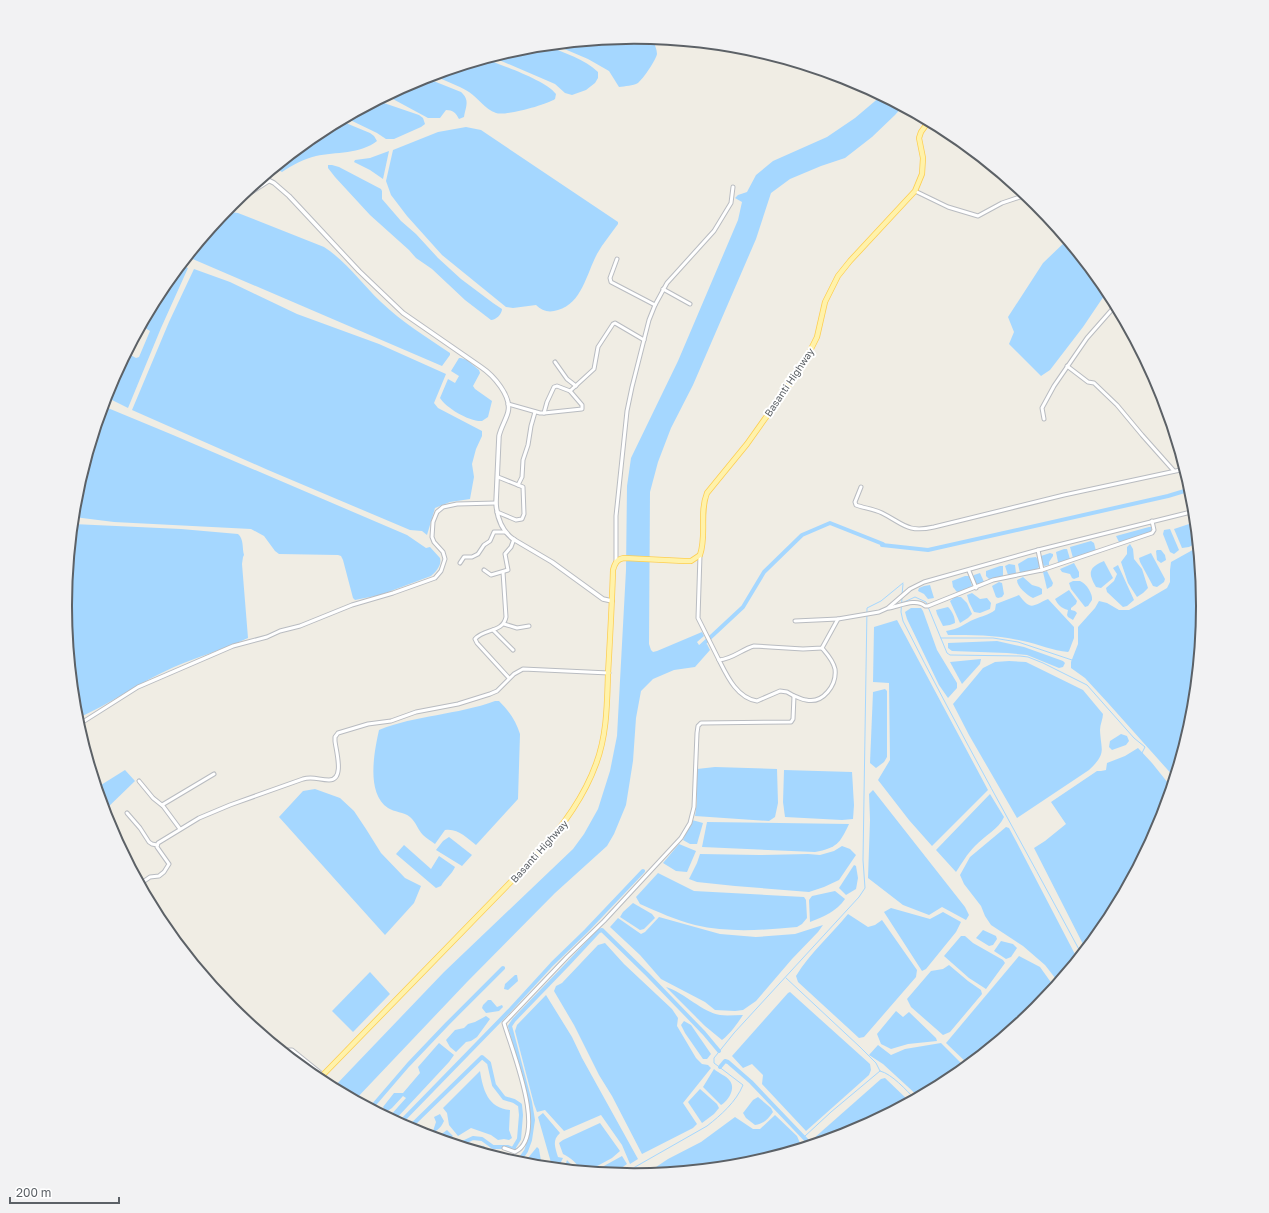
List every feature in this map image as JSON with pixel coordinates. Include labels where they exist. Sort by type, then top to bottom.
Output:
[{"type":"main road","name":"Basanti Highway","points":[[700,555],[703,544],[705,498],[711,488],[754,435],[809,355],[817,336],[825,302],[838,276],[856,254],[915,191],[922,177],[923,170],[923,158],[919,138],[926,126]]},
{"type":"main road","points":[[616,562],[619,559],[624,558],[691,561],[700,555]]},
{"type":"main road","name":"Basanti Highway","points":[[323,1075],[562,827],[586,786],[599,754],[605,727],[614,570],[616,562]]},
{"type":"street","points":[[263,184],[269,181],[289,196],[359,271],[403,313],[488,372],[498,384],[508,404],[509,410],[499,436],[496,504],[497,512],[505,532],[552,562],[603,599],[612,601]]},
{"type":"street","points":[[616,562],[616,516],[627,411],[644,340],[655,305],[663,289],[674,274],[714,231],[730,203],[733,187]]},
{"type":"street","points":[[915,191],[948,207],[975,216],[981,216],[1002,203],[1019,197]]},
{"type":"street","points":[[617,259],[610,278],[611,282],[655,305]]},
{"type":"street","points":[[663,289],[690,304]]},
{"type":"street","points":[[1044,420],[1042,410],[1043,405],[1067,366],[1087,338],[1112,309]]},
{"type":"street","points":[[570,391],[594,369],[598,347],[612,324],[617,324],[644,340]]},
{"type":"street","points":[[555,362],[567,379],[576,386]]},
{"type":"street","points":[[1067,366],[1088,382],[1093,382],[1117,405],[1174,471]]},
{"type":"street","points":[[508,404],[535,412],[544,413],[582,409],[582,405],[570,391],[557,386],[554,387],[544,413]]},
{"type":"street","points":[[518,485],[522,477],[523,460],[528,445],[535,412]]},
{"type":"street","points":[[861,487],[855,502],[856,505],[882,513],[906,527],[919,530],[1064,494],[1180,470]]},
{"type":"street","points":[[497,512],[516,520],[522,519],[524,514],[524,488],[498,477]]},
{"type":"street","points":[[84,721],[138,687],[233,646],[267,637],[361,602],[393,593],[435,578],[441,571],[445,559],[443,552],[434,542],[432,537],[433,522],[437,512],[443,507],[458,504],[496,504]]},
{"type":"street","points":[[888,608],[902,594],[924,582],[1038,550],[1189,512]]},
{"type":"street","points":[[795,621],[838,619],[867,615],[888,608],[918,602],[925,606],[929,605],[976,588],[993,580],[1042,570],[1152,533],[1154,530],[1152,521]]},
{"type":"street","points":[[460,564],[464,557],[472,557],[478,554],[484,544],[490,541],[494,532],[505,532]]},
{"type":"street","points":[[484,570],[491,575],[508,570],[505,554],[511,547],[514,539]]},
{"type":"street","points":[[1038,550],[1042,570]]},
{"type":"street","points":[[700,555],[698,618],[733,685],[740,692],[757,701],[782,691],[805,700],[812,701],[825,695],[830,690],[834,678],[835,667],[822,648]]},
{"type":"street","points":[[969,570],[976,588]]},
{"type":"street","points":[[503,572],[506,617],[504,624],[478,636],[475,639],[510,678]]},
{"type":"street","points":[[822,648],[838,619]]},
{"type":"street","points":[[504,624],[517,628],[529,626]]},
{"type":"street","points":[[493,630],[513,650]]},
{"type":"street","points":[[719,660],[730,658],[754,646],[803,649],[822,648]]},
{"type":"street","points":[[157,845],[159,842],[199,818],[235,802],[311,777],[329,780],[334,779],[338,773],[335,737],[338,733],[368,724],[390,721],[416,712],[466,702],[494,693],[518,671],[528,669],[608,673]]},
{"type":"street","points":[[504,1148],[515,1152],[521,1149],[528,1138],[530,1118],[523,1086],[504,1024],[567,957],[604,921],[681,838],[690,823],[694,807],[697,733],[699,724],[791,722],[794,696]]},
{"type":"street","points":[[162,805],[214,774]]},
{"type":"street","points":[[139,781],[153,798],[162,805],[180,829]]},
{"type":"street","points":[[127,813],[140,828],[149,842],[157,845],[169,864],[164,872],[159,876],[150,877],[144,881]]},
{"type":"street","points":[[288,1050],[292,1050],[320,1073]]},
{"type":"water","points":[[634,44],[655,45],[657,50],[657,54],[649,69],[638,83],[619,87],[609,71],[588,59],[564,49],[598,45]]},
{"type":"water","points":[[557,50],[587,63],[598,72],[598,78],[595,83],[586,90],[572,95],[565,93],[555,84],[500,61]]},
{"type":"water","points":[[493,62],[534,79],[551,89],[556,94],[555,99],[543,104],[501,114],[488,109],[472,94],[441,79]]},
{"type":"water","points":[[434,81],[461,92],[466,98],[464,117],[459,119],[454,112],[446,110],[440,118],[428,118],[393,99]]},
{"type":"water","points":[[877,99],[899,110],[872,137],[845,158],[790,179],[771,193],[756,239],[693,385],[671,428],[658,462],[650,492],[649,644],[653,652],[702,632],[704,636],[697,642],[699,645],[707,644],[710,650],[695,667],[674,670],[653,679],[641,691],[636,718],[633,761],[626,805],[614,834],[607,846],[555,893],[467,982],[358,1097],[337,1084],[444,972],[573,849],[584,834],[598,809],[610,771],[617,736],[626,570],[627,486],[631,458],[678,361],[738,220],[742,202],[735,198],[738,195],[747,192],[756,175],[773,161],[827,137],[855,118]]},
{"type":"water","points":[[384,103],[419,115],[423,118],[425,124],[394,139],[386,139],[351,120]]},
{"type":"water","points":[[346,123],[370,133],[377,141],[371,145],[348,152],[312,157],[298,162],[282,172],[280,171],[292,160]]},
{"type":"water","points":[[466,127],[481,130],[618,222],[597,254],[578,295],[566,306],[552,311],[543,310],[536,305],[513,308],[506,307],[442,255],[407,216],[391,195],[386,181],[393,150],[438,132]]},
{"type":"water","points":[[389,151],[383,179],[354,162],[355,160],[370,158]]},
{"type":"water","points":[[328,165],[339,167],[381,189],[382,199],[401,221],[461,279],[502,309],[501,313],[495,319],[491,320],[465,300],[432,269],[416,258],[370,215],[335,177],[328,168]]},
{"type":"water","points":[[234,212],[324,247],[340,259],[374,295],[397,316],[450,353],[442,366],[192,259]]},
{"type":"water","points":[[1063,243],[1081,264],[1104,296],[1083,327],[1050,370],[1041,376],[1009,344],[1014,332],[1008,317],[1043,263]]},
{"type":"water","points":[[186,267],[188,268],[128,408],[112,400],[131,355],[136,358],[139,357],[150,331],[145,328],[147,325]]},
{"type":"water","points":[[194,269],[230,282],[297,314],[379,344],[446,374],[434,403],[438,408],[482,431],[482,436],[476,449],[472,464],[474,477],[470,499],[450,502],[435,508],[427,535],[422,531],[410,530],[268,470],[132,410],[169,322]]},
{"type":"water","points":[[459,358],[467,360],[479,370],[480,373],[473,386],[492,401],[488,417],[482,421],[477,421],[459,414],[447,406],[440,398],[448,379],[455,383],[459,376],[451,371]]},
{"type":"water","points":[[109,408],[407,535],[426,548],[430,547],[440,558],[440,561],[437,570],[431,576],[380,595],[355,600],[353,598],[343,560],[341,556],[338,555],[279,554],[264,536],[251,529],[114,522],[80,518],[91,461]]},
{"type":"water","points":[[78,524],[181,529],[238,534],[242,541],[244,555],[242,564],[248,638],[174,667],[149,679],[83,716],[77,680],[73,643],[72,606],[73,570]]},
{"type":"water","points":[[1189,524],[1191,526],[1193,545],[1182,548],[1174,529]]},
{"type":"water","points":[[1151,527],[1151,532],[1119,542],[1116,536]]},
{"type":"water","points":[[1170,529],[1179,550],[1174,554],[1170,552],[1163,534],[1164,530]]},
{"type":"water","points":[[1091,541],[1094,543],[1096,551],[1073,558],[1070,547]]},
{"type":"water","points":[[1130,544],[1133,549],[1134,559],[1142,569],[1148,588],[1137,597],[1128,583],[1121,562],[1127,554],[1127,547]]},
{"type":"water","points":[[1067,549],[1070,559],[1064,563],[1058,562],[1056,552]]},
{"type":"water","points":[[1194,549],[1197,606],[1196,643],[1186,716],[1178,752],[1171,774],[1085,678],[1071,668],[1071,662],[1078,644],[1078,627],[1095,608],[1099,601],[1107,603],[1119,610],[1129,610],[1167,588],[1170,582],[1171,562]]},
{"type":"water","points":[[1157,550],[1161,550],[1165,555],[1166,560],[1161,563],[1157,560]]},
{"type":"water","points":[[1050,553],[1053,554],[1053,556],[1049,562],[1049,565],[1044,566],[1041,556]]},
{"type":"water","points":[[1151,553],[1165,579],[1164,582],[1157,587],[1153,586],[1139,558]]},
{"type":"water","points":[[1036,557],[1040,563],[1037,569],[1020,573],[1018,564],[1028,558]]},
{"type":"water","points":[[1104,561],[1113,578],[1101,588],[1096,587],[1091,571],[1095,566]]},
{"type":"water","points":[[1074,563],[1079,572],[1079,577],[1074,579],[1070,574],[1062,572],[1060,569]]},
{"type":"water","points":[[1009,564],[1015,565],[1016,573],[1014,575],[1008,575],[1005,566]]},
{"type":"water","points":[[1118,565],[1134,600],[1127,606],[1123,607],[1107,592],[1106,588],[1114,581],[1117,574],[1113,568]]},
{"type":"water","points":[[1003,566],[1003,577],[989,579],[986,576],[986,571]]},
{"type":"water","points":[[1047,571],[1053,583],[1052,586],[1047,589],[1043,572]]},
{"type":"water","points":[[980,573],[984,582],[976,585],[973,577],[974,575]]},
{"type":"water","points":[[969,576],[972,586],[957,592],[953,587],[952,581]]},
{"type":"water","points":[[1023,577],[1032,585],[1042,589],[1042,594],[1033,598],[1025,593],[1017,583],[1017,580]]},
{"type":"water","points":[[1073,581],[1082,582],[1089,589],[1092,600],[1088,606],[1085,607],[1071,589],[1069,583]]},
{"type":"water","points":[[999,582],[1002,583],[1004,594],[1002,597],[998,598],[996,597],[992,586]]},
{"type":"water","points":[[930,585],[934,598],[928,599],[924,594],[918,591],[919,588]]},
{"type":"water","points":[[1069,590],[1077,601],[1071,608],[1071,610],[1077,613],[1073,620],[1067,615],[1068,610],[1060,606],[1055,599]]},
{"type":"water","points":[[972,593],[980,599],[987,598],[991,603],[990,609],[980,613],[974,612],[967,595]]},
{"type":"water","points":[[1019,595],[1026,603],[1032,606],[1048,599],[1074,627],[1074,638],[1068,652],[1029,642],[995,636],[948,635],[946,631],[958,628],[990,613],[995,610],[996,604]]},
{"type":"water","points":[[955,597],[961,597],[967,603],[972,614],[960,623],[950,601]]},
{"type":"water","points":[[948,607],[953,614],[955,623],[943,626],[936,610]]},
{"type":"water","points":[[911,608],[921,608],[923,611],[937,650],[957,683],[957,688],[948,698],[939,685],[907,619],[905,612]]},
{"type":"water","points":[[897,620],[988,790],[932,846],[909,820],[878,780],[890,760],[889,683],[873,682],[874,627]]},
{"type":"water","points":[[997,641],[1024,647],[1065,663],[1063,667],[1059,668],[1027,655],[952,651],[948,648],[948,643]]},
{"type":"water","points":[[981,659],[980,664],[962,684],[950,662]]},
{"type":"water","points":[[995,662],[1026,662],[1083,690],[1103,714],[1100,726],[1102,752],[1095,764],[1089,770],[1017,818],[969,735],[953,704],[983,668]]},
{"type":"water","points":[[885,689],[887,691],[887,757],[884,762],[876,768],[870,763],[873,692]]},
{"type":"water","points":[[499,701],[509,712],[520,734],[518,799],[476,845],[462,834],[450,830],[445,830],[435,844],[423,835],[410,817],[388,808],[381,801],[377,793],[373,772],[379,730],[407,721],[481,706]]},
{"type":"water","points":[[1121,734],[1127,736],[1129,741],[1126,745],[1112,750],[1109,747],[1110,741]]},
{"type":"water","points":[[1138,748],[1168,783],[1154,822],[1122,888],[1084,945],[1034,848],[1066,824],[1051,802],[1097,771],[1106,770],[1107,763],[1125,756]]},
{"type":"water","points":[[715,767],[777,769],[778,803],[775,817],[769,821],[695,816],[697,802],[697,769]]},
{"type":"water","points":[[125,770],[135,781],[109,806],[101,785]]},
{"type":"water","points":[[784,770],[852,772],[854,805],[853,819],[842,820],[785,817],[783,802]]},
{"type":"water","points":[[315,789],[340,798],[354,811],[381,853],[405,878],[421,886],[414,903],[385,935],[279,817],[303,791]]},
{"type":"water","points":[[873,790],[965,907],[969,915],[966,920],[942,907],[929,915],[903,905],[868,878],[870,820],[869,794]]},
{"type":"water","points":[[990,794],[1004,817],[999,825],[972,849],[956,872],[936,850]]},
{"type":"water","points":[[692,820],[703,823],[697,844],[690,844],[683,840]]},
{"type":"water","points":[[707,822],[849,824],[837,844],[828,849],[815,852],[702,847]]},
{"type":"water","points":[[1006,827],[1009,828],[1076,955],[1056,979],[1045,965],[1023,946],[991,925],[981,906],[964,884],[960,875],[970,857]]},
{"type":"water","points":[[449,837],[472,855],[462,866],[436,850],[443,841]]},
{"type":"water","points":[[679,844],[696,851],[687,872],[676,871],[663,863]]},
{"type":"water","points":[[404,845],[431,869],[439,856],[455,867],[441,886],[436,888],[396,854]]},
{"type":"water","points":[[842,846],[850,849],[856,855],[839,880],[809,892],[697,882],[689,879],[700,854],[820,855],[834,851]]},
{"type":"water","points":[[854,865],[856,866],[858,878],[856,889],[846,895],[839,888]]},
{"type":"water","points":[[658,873],[694,891],[804,897],[806,900],[807,918],[797,927],[759,930],[708,928],[688,923],[667,916],[640,904],[636,897]]},
{"type":"water","points":[[835,891],[845,899],[842,903],[829,913],[810,922],[809,900],[812,896]]},
{"type":"water","points":[[633,903],[652,914],[655,918],[644,929],[640,930],[620,917],[623,912]]},
{"type":"water","points":[[891,908],[930,919],[943,912],[961,922],[956,932],[926,969],[922,971],[884,912]]},
{"type":"water","points":[[848,914],[868,927],[875,925],[882,920],[917,970],[916,977],[864,1037],[859,1038],[798,982],[796,976],[814,952]]},
{"type":"water","points":[[659,917],[720,934],[756,937],[795,934],[823,925],[756,1001],[743,1010],[735,1011],[715,1010],[705,1002],[661,979],[640,955],[610,927],[618,918],[641,934],[645,932]]},
{"type":"water","points":[[983,930],[996,936],[997,939],[993,945],[989,946],[976,938]]},
{"type":"water","points":[[961,936],[965,936],[973,943],[1003,960],[1005,963],[986,989],[969,978],[944,956]]},
{"type":"water","points":[[1001,941],[1013,944],[1017,948],[1011,957],[1006,959],[994,951]]},
{"type":"water","points":[[605,943],[624,964],[672,1009],[678,1018],[677,1026],[696,1058],[702,1064],[708,1065],[711,1068],[683,1103],[697,1124],[693,1128],[642,1154],[612,1096],[599,1075],[574,1025],[554,991],[556,986],[562,983],[598,945]]},
{"type":"water","points":[[1019,956],[1040,967],[1051,983],[1032,1004],[1005,1029],[965,1061],[946,1043]]},
{"type":"water","points":[[949,965],[981,990],[982,994],[950,1032],[943,1035],[911,1007],[907,999],[931,971],[943,969]]},
{"type":"water","points":[[370,972],[390,994],[353,1032],[332,1011]]},
{"type":"water","points":[[517,975],[518,981],[508,990],[504,989],[505,984]]},
{"type":"water","points":[[666,987],[680,993],[713,1013],[720,1015],[743,1015],[722,1040],[705,1026]]},
{"type":"water","points":[[790,992],[870,1064],[871,1070],[869,1075],[806,1131],[762,1084],[763,1075],[752,1064],[743,1068],[732,1056]]},
{"type":"water","points":[[546,995],[572,1037],[638,1159],[630,1164],[622,1145],[601,1115],[564,1131],[545,1110],[537,1112],[515,1031],[517,1025]]},
{"type":"water","points":[[488,1000],[491,1000],[497,1007],[502,1005],[503,1007],[499,1011],[486,1013],[482,1008]]},
{"type":"water","points":[[896,1011],[903,1017],[909,1012],[936,1038],[937,1041],[908,1044],[891,1049],[881,1044],[877,1034]]},
{"type":"water","points":[[486,1016],[490,1019],[477,1037],[466,1042],[456,1052],[450,1047],[446,1040],[455,1030],[464,1028],[468,1024]]},
{"type":"water","points":[[684,1021],[691,1025],[711,1054],[707,1059],[703,1059],[685,1033],[681,1025]]},
{"type":"water","points":[[439,1043],[454,1055],[398,1117],[392,1114],[406,1098],[403,1096],[392,1108],[387,1111],[385,1111],[383,1107],[394,1093],[403,1093],[420,1073],[418,1067]]},
{"type":"water","points":[[941,1043],[962,1064],[916,1094],[883,1064],[869,1055],[878,1045],[891,1055],[905,1049]]},
{"type":"water","points":[[714,1069],[727,1078],[732,1084],[732,1091],[726,1101],[721,1105],[703,1087]]},
{"type":"water","points":[[480,1071],[483,1085],[488,1097],[496,1106],[510,1110],[509,1130],[512,1138],[509,1140],[498,1140],[491,1135],[471,1128],[458,1136],[449,1125],[447,1113],[443,1108]]},
{"type":"water","points":[[885,1078],[907,1099],[850,1126],[813,1140],[813,1139],[881,1079]]},
{"type":"water","points":[[700,1089],[717,1104],[719,1108],[702,1123],[688,1102]]},
{"type":"water","points":[[758,1097],[771,1108],[773,1112],[766,1121],[755,1125],[746,1118],[743,1113],[753,1100]]},
{"type":"water","points":[[543,1113],[560,1133],[556,1138],[555,1144],[558,1157],[563,1158],[560,1164],[551,1162],[538,1117]]},
{"type":"water","points":[[440,1114],[444,1121],[434,1132],[432,1131],[436,1122],[434,1117]]},
{"type":"water","points":[[775,1115],[797,1136],[800,1143],[804,1142],[780,1150],[744,1158],[708,1164],[654,1168],[668,1159],[701,1142],[735,1117],[753,1129],[760,1129]]},
{"type":"water","points":[[600,1123],[620,1151],[612,1158],[594,1168],[578,1166],[569,1157],[563,1154],[559,1143]]},
{"type":"water","points":[[447,1130],[453,1136],[450,1138],[441,1134]]},
{"type":"water","points":[[474,1145],[484,1146],[487,1149]]},
{"type":"water","points":[[537,1147],[539,1149],[541,1161],[528,1158]]},
{"type":"water","points":[[622,1156],[627,1164],[620,1169],[600,1168]]},
{"type":"water","points":[[567,1160],[572,1165],[566,1164]]},
{"type":"waterway","points":[[882,545],[928,550],[1168,496],[1185,491]]},
{"type":"waterway","points":[[699,648],[743,607],[764,572],[802,535],[830,523],[883,544]]},
{"type":"waterway","points":[[632,1169],[707,1126],[723,1113],[732,1103],[743,1085],[714,1063],[714,1058],[734,1033],[859,897],[865,888],[863,860],[867,608],[881,601],[903,583]]},
{"type":"waterway","points":[[902,595],[903,584]]},
{"type":"waterway","points":[[902,603],[915,597],[926,602],[947,653],[950,655],[1028,657],[1087,685],[1134,738],[1145,747],[1142,753]]},
{"type":"waterway","points":[[902,598],[901,612],[903,621],[969,747],[1080,951]]},
{"type":"waterway","points":[[941,638],[993,638],[1018,642],[1072,660]]},
{"type":"waterway","points":[[404,1119],[643,871]]},
{"type":"waterway","points":[[522,1157],[526,1151],[530,1140],[533,1120],[530,1102],[510,1026],[599,931],[602,930],[648,975],[704,1033],[719,1051]]},
{"type":"waterway","points":[[374,1105],[408,1065],[503,968]]},
{"type":"waterway","points":[[786,978],[860,1047],[876,1063],[880,1071],[889,1075],[912,1096]]},
{"type":"waterway","points":[[414,1124],[482,1057],[489,1063],[494,1085],[504,1098],[514,1101],[520,1105],[521,1115],[519,1139],[513,1149]]},
{"type":"waterway","points":[[720,1067],[725,1061],[728,1062],[751,1082],[808,1141]]},
{"type":"waterway","points":[[804,1137],[880,1071]]},
{"type":"waterway","points":[[464,1142],[473,1138],[482,1139],[493,1147],[508,1147],[515,1150]]}]
